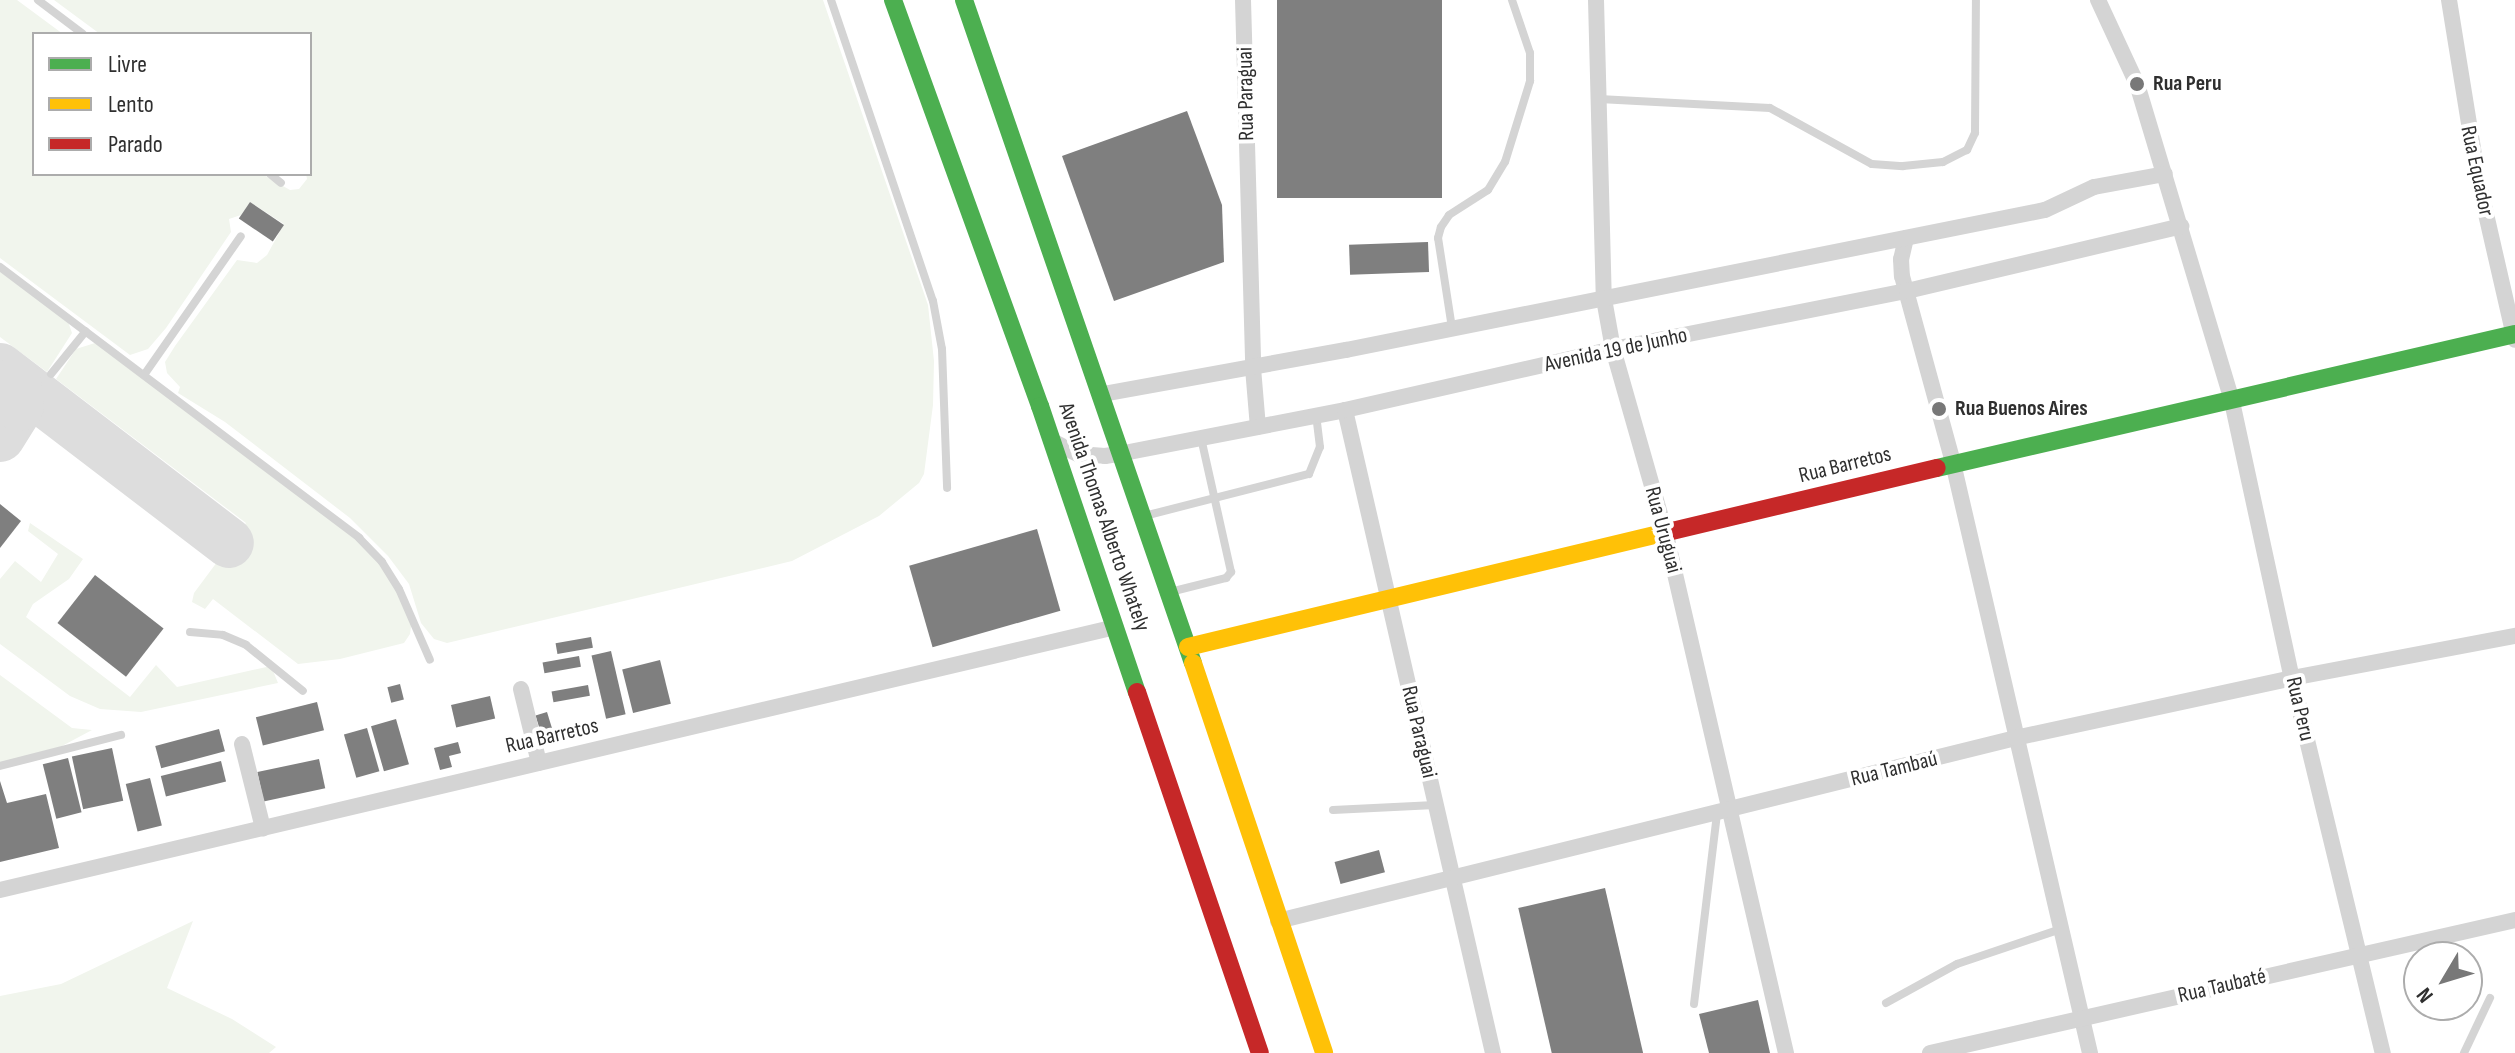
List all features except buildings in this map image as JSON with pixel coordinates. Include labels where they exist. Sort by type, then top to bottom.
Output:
[{"type":"main road","name":"Avenida Thomas Alberto Whately","points":[[893,0],[1052,441],[1260,1053]]},
{"type":"main road","name":"Avenida Thomas Alberto Whately","points":[[962,0],[972,20],[1124,453],[1324,1053]]},
{"type":"main road","name":"Rua Barretos","points":[[1188,647],[1666,535],[2231,397],[2515,336]]},
{"type":"street","name":"Rua Paraguai","points":[[1243,0],[1253,368],[1258,427]]},
{"type":"street","name":"Rua Uruguai","points":[[1596,0],[1604,299],[1613,349],[1666,535],[1723,812],[1786,1053]]},
{"type":"street","name":"Rua Peru","points":[[2098,0],[2137,84],[2231,397],[2292,678],[2383,1053]]},
{"type":"street","name":"Rua Equador","points":[[2449,0],[2478,179],[2515,336]]},
{"type":"street","points":[[1103,394],[1253,368],[2045,210],[2094,187],[2165,174]]},
{"type":"street","name":"Avenida 19 de Junho","points":[[1052,441],[1078,454],[1105,456],[1124,453],[1345,410],[1613,349],[1907,291],[2181,226]]},
{"type":"street","points":[[1906,238],[1901,269],[1953,463],[2090,1053]]},
{"type":"street","name":"Rua Paraguai","points":[[1345,410],[1493,1053]]},
{"type":"street","name":"Rua Barretos","points":[[0,890],[1115,627]]},
{"type":"street","name":"Rua Tambaú","points":[[1278,921],[2015,738],[2292,678],[2515,636]]},
{"type":"street","points":[[521,689],[539,763]]},
{"type":"street","points":[[242,744],[263,828]]},
{"type":"street","name":"Rua Taubaté","points":[[1930,1053],[2515,920]]},
{"type":"lane","points":[[38,0],[80,32]]},
{"type":"lane","points":[[831,0],[933,301],[942,349],[947,488]]},
{"type":"lane","points":[[1452,329],[1438,238],[1441,227],[1449,215],[1488,190],[1505,162],[1530,81],[1530,53],[1512,0]]},
{"type":"lane","points":[[1599,99],[1760,107],[1786,115],[1872,164],[1903,166],[1943,162],[1967,150],[1975,133],[1976,0]]},
{"type":"lane","points":[[272,176],[281,183]]},
{"type":"lane","points":[[144,375],[241,236]]},
{"type":"lane","points":[[0,267],[359,538],[382,562],[399,589],[430,660]]},
{"type":"lane","points":[[51,374],[86,331]]},
{"type":"lane","points":[[1144,516],[1309,474],[1320,447],[1316,416]]},
{"type":"lane","points":[[1169,592],[1226,578],[1231,572],[1201,438]]},
{"type":"lane","points":[[190,632],[223,635],[246,645],[303,691]]},
{"type":"lane","points":[[0,766],[121,735]]},
{"type":"lane","points":[[1333,810],[1436,805]]},
{"type":"lane","points":[[1694,1004],[1723,812]]},
{"type":"lane","points":[[1886,1003],[1957,964],[2061,929]]},
{"type":"lane","points":[[2464,1053],[2490,998]]},
{"type":"shaded area","points":[[0,0],[17,0],[60,32],[32,32],[32,176],[266,176],[290,190],[299,189],[306,176],[312,176],[312,32],[97,32],[54,0],[823,0],[928,305],[934,361],[933,405],[924,474],[919,483],[879,516],[792,561],[447,643],[434,639],[421,623],[409,584],[388,556],[350,518],[225,422],[178,393],[180,387],[167,373],[165,362],[237,260],[257,263],[267,255],[284,224],[250,202],[241,215],[229,219],[231,232],[166,328],[148,349],[130,355],[0,258]]},
{"type":"shaded area","points":[[0,270],[66,316],[72,333],[47,372],[0,337]]},
{"type":"shaded area","points":[[95,343],[359,538],[382,562],[412,619],[410,634],[404,643],[340,659],[298,664],[213,599],[205,609],[192,602],[194,593],[246,523],[56,379],[76,349]]},
{"type":"shaded area","points":[[30,523],[83,559],[69,579],[33,604],[26,617],[130,697],[156,665],[177,687],[271,666],[278,683],[141,712],[100,709],[70,696],[0,644],[0,579],[15,561],[41,582],[58,554],[28,531]]},
{"type":"shaded area","points":[[0,675],[72,728],[92,730],[47,754],[0,765]]},
{"type":"shaded area","points":[[193,921],[167,988],[232,1019],[276,1047],[269,1053],[0,1053],[0,996],[61,984]]},
{"type":"taxiway","points":[[0,368],[229,543]]},
{"type":"taxiway","points":[[0,437],[19,406],[16,381]]},
{"type":"traffic: fast","points":[[893,0],[1040,406],[1137,692]]},
{"type":"traffic: fast","points":[[964,0],[1193,663]]},
{"type":"traffic: fast","points":[[1937,468],[2515,334]]},
{"type":"traffic: slow","points":[[1188,647],[1672,531]]},
{"type":"traffic: slow","points":[[1193,663],[1324,1053]]},
{"type":"traffic: jam","points":[[1672,531],[1937,468]]},
{"type":"traffic: jam","points":[[1137,692],[1260,1053]]},
{"type":"place","name":"Rua Peru","points":[[2137,84]]},
{"type":"place","name":"Rua Buenos Aires","points":[[1939,409]]}]
